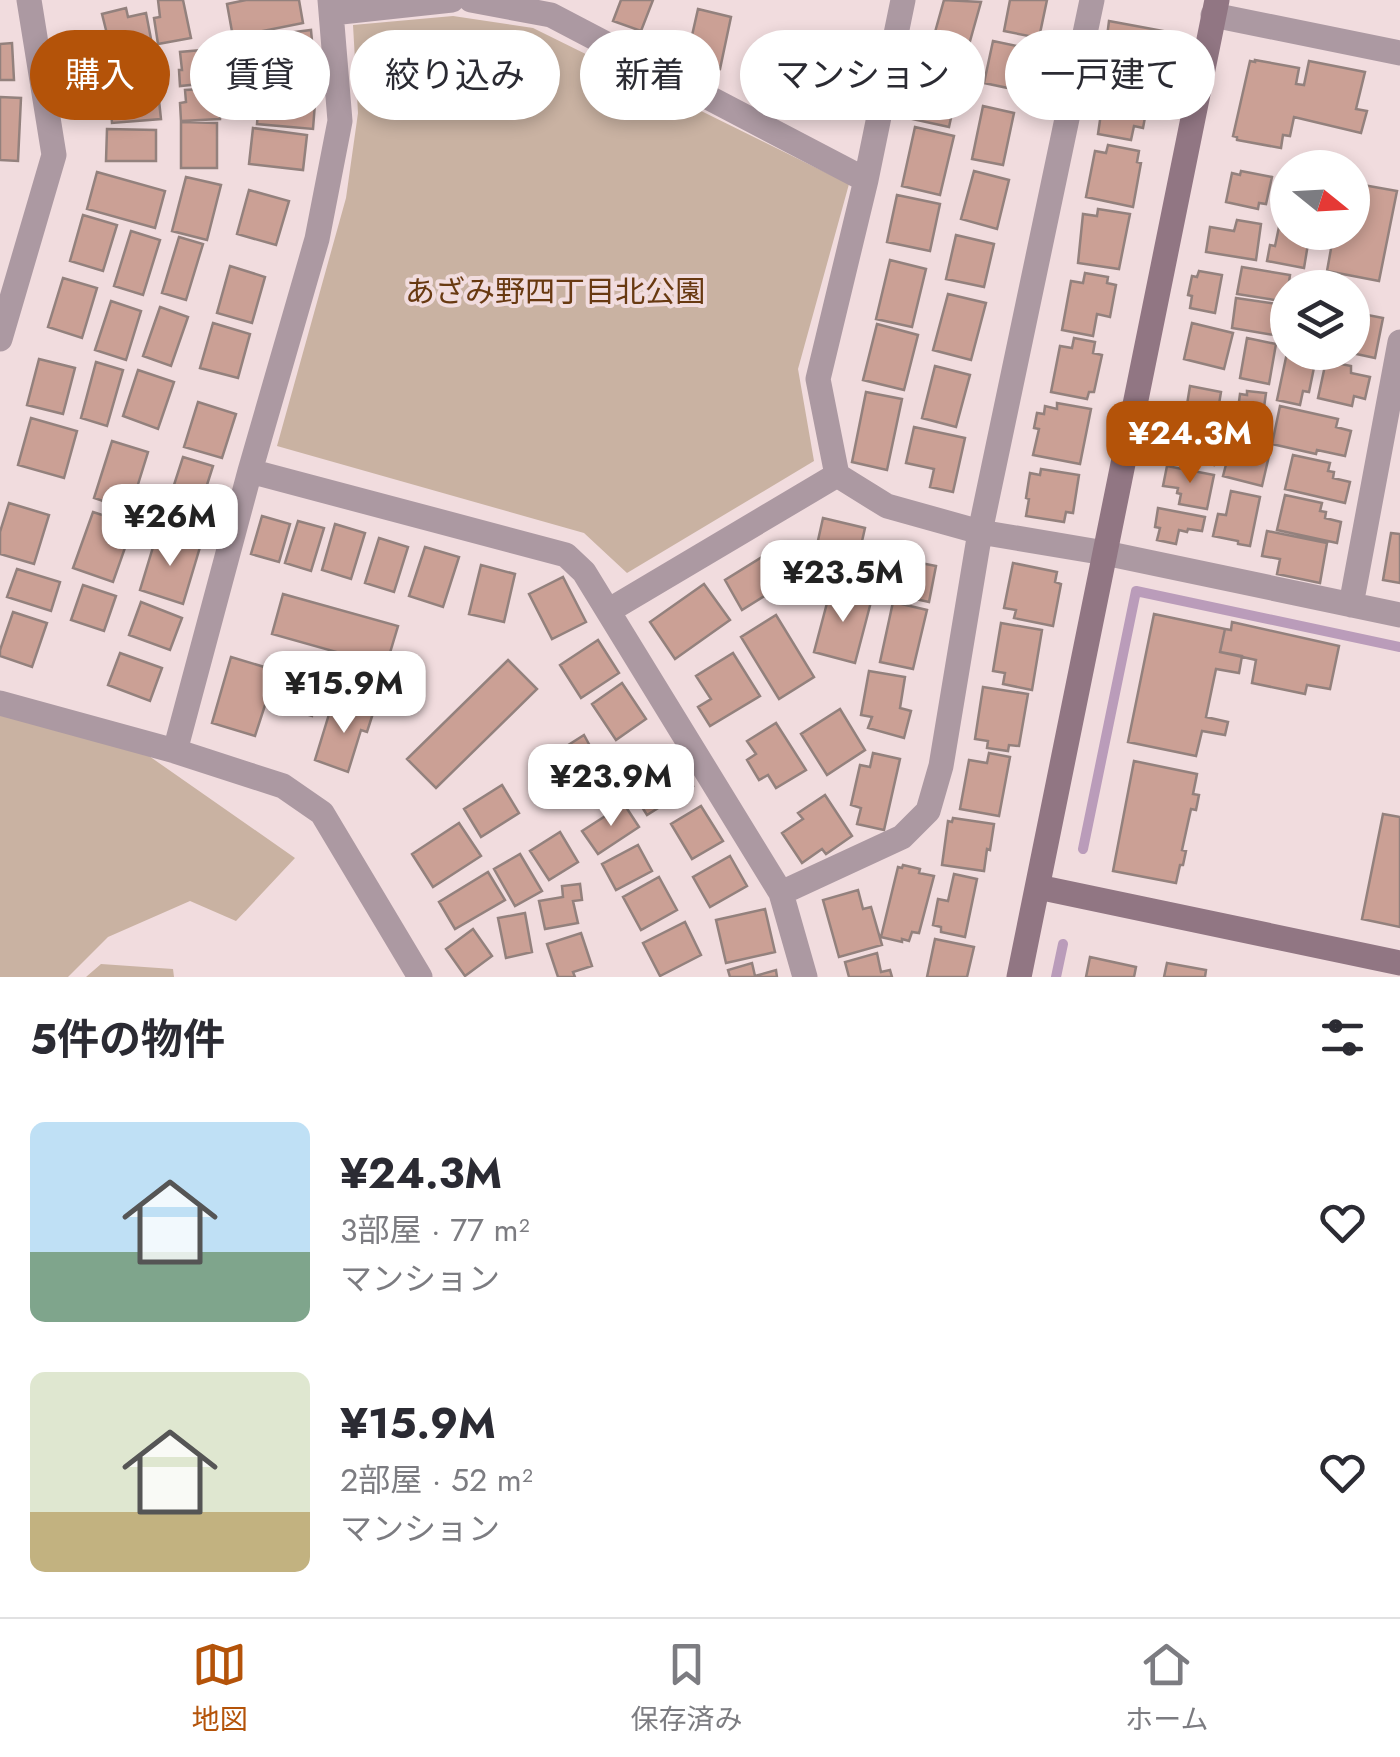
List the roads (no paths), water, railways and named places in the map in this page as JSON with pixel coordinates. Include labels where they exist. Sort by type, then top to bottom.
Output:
[{"type":"street","points":[[0,338],[54,155],[29,0]]},
{"type":"street","points":[[175,751],[316,239],[340,121],[331,6],[452,0]]},
{"type":"street","points":[[471,0],[551,15],[866,180]]},
{"type":"street","points":[[903,0],[866,180],[818,379],[837,475],[887,506],[980,532],[1105,553],[1400,615]]},
{"type":"street","points":[[780,893],[902,837],[928,811],[942,766],[980,532],[1092,0]]},
{"type":"street","points":[[1019,977],[1215,8],[1400,52]]},
{"type":"street","points":[[1351,605],[1400,342]]},
{"type":"street","points":[[250,471],[566,555],[584,572],[780,893],[804,977]]},
{"type":"street","points":[[608,611],[837,475]]},
{"type":"street","points":[[0,703],[175,751],[283,786],[322,813],[420,977]]},
{"type":"street","points":[[1038,886],[1400,962]]},
{"type":"waterway","points":[[1083,849],[1136,591],[1400,647]]},
{"type":"waterway","points":[[1056,977],[1063,944]]},
{"type":"park label","name":"あざみ野四丁目北公園","points":[[555,291]]}]
